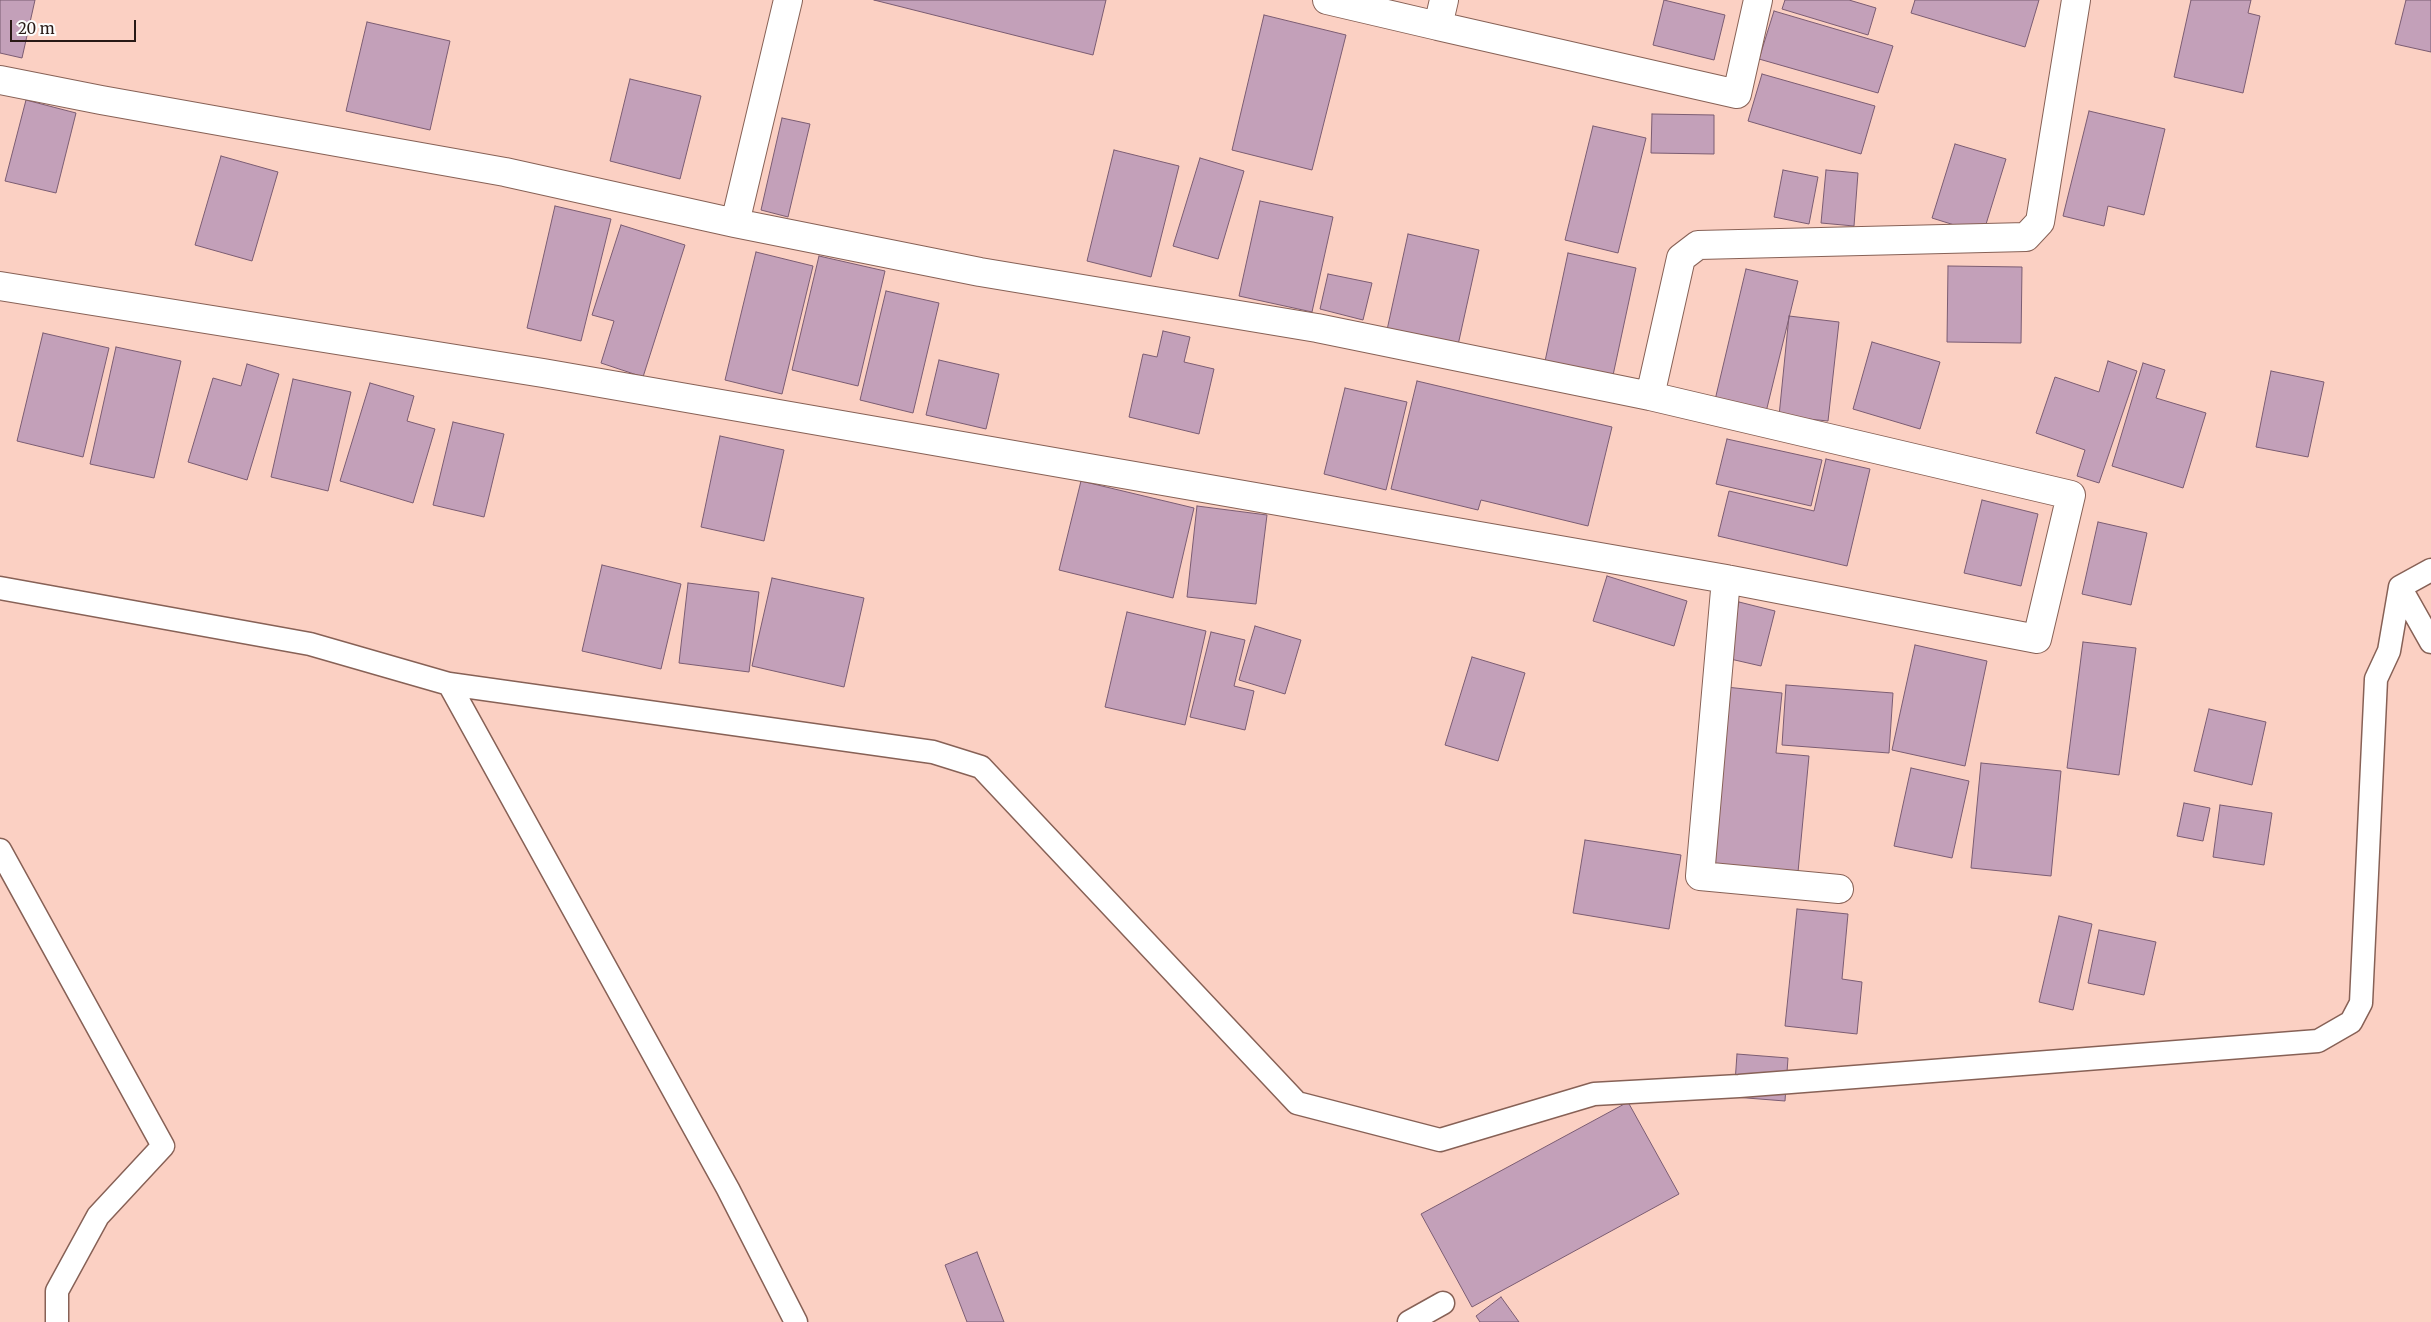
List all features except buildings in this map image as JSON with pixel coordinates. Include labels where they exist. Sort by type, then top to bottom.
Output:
[{"type":"street","points":[[735,223],[788,0]]},
{"type":"street","points":[[1327,0],[1737,94],[1758,0]]},
{"type":"street","points":[[1438,26],[1444,0]]},
{"type":"street","points":[[1650,396],[1681,258],[1698,245],[2026,237],[2040,222],[2076,0]]},
{"type":"street","points":[[0,80],[101,100],[505,172],[735,223],[980,272],[1317,328],[1650,396],[2071,495],[2037,639],[1726,579],[543,372],[0,286]]},
{"type":"street","points":[[1726,579],[1700,876],[1839,889]]},
{"type":"lane","points":[[2400,587],[2431,570]]},
{"type":"lane","points":[[2400,587],[2431,642]]},
{"type":"lane","points":[[0,588],[310,644],[449,684],[933,752],[981,767],[1297,1103],[1440,1140],[1594,1094],[1739,1086],[2318,1041],[2351,1022],[2361,1003],[2376,679],[2389,651],[2400,587]]},
{"type":"lane","points":[[449,684],[724,1180],[796,1322]]},
{"type":"lane","points":[[0,850],[163,1146],[98,1216],[57,1291],[57,1322]]},
{"type":"lane","points":[[1408,1322],[1443,1303]]}]
